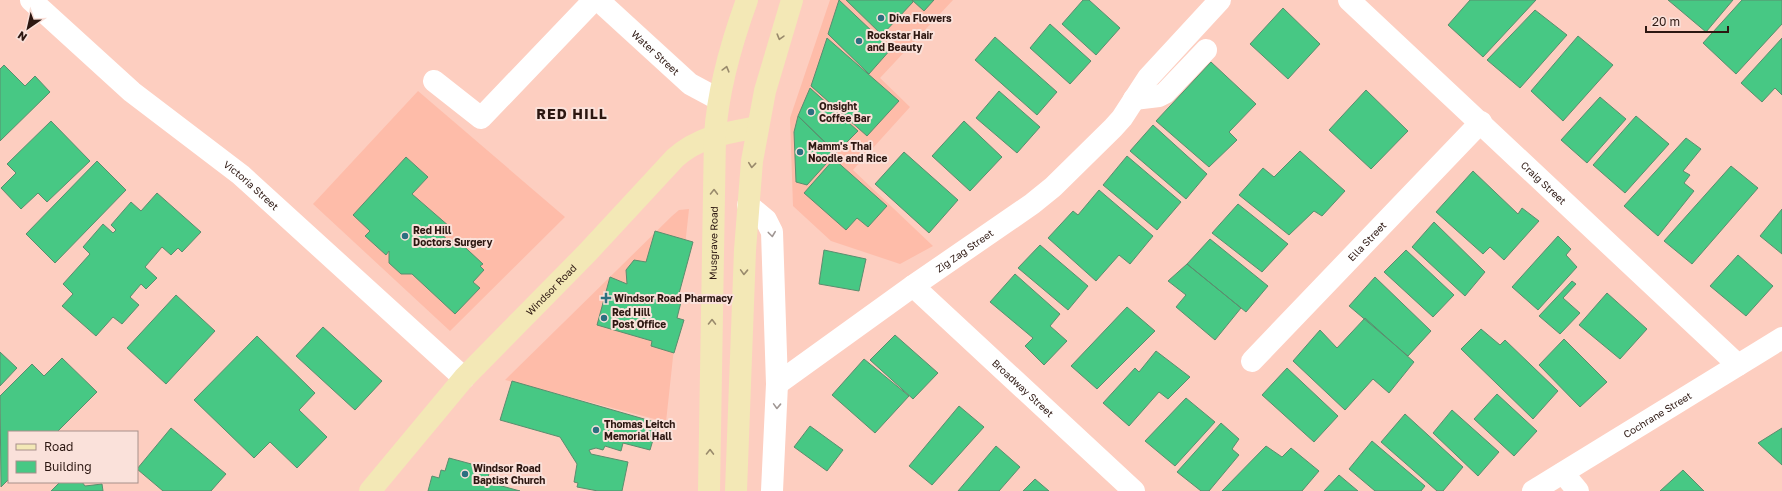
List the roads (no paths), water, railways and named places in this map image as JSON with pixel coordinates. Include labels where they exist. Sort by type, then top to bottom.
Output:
[{"type":"main road","name":"Musgrave Road","points":[[709,491],[715,135],[718,99],[738,24],[747,0]]},
{"type":"main road","points":[[736,491],[744,250],[748,206],[758,127],[765,91],[792,0]]},
{"type":"main road","name":"Windsor Road","points":[[370,491],[464,378],[587,253],[675,158],[692,145],[715,135],[758,127]]},
{"type":"street","name":"Victoria Street","points":[[32,0],[132,92],[241,175],[464,378]]},
{"type":"street","points":[[434,81],[481,118],[594,0]]},
{"type":"street","name":"Water Street","points":[[598,0],[679,75],[693,86],[718,99]]},
{"type":"street","name":"Zig Zag Street","points":[[777,384],[913,286],[1032,204],[1053,187],[1113,128],[1160,64],[1220,0]]},
{"type":"street","name":"Craig Street","points":[[1349,0],[1481,122],[1738,365]]},
{"type":"street","points":[[1134,100],[1159,96],[1165,93],[1206,50]]},
{"type":"street","name":"Ella Street","points":[[1252,361],[1481,122]]},
{"type":"street","points":[[748,206],[766,220],[772,232],[777,384],[772,491]]},
{"type":"street","name":"Broadway Street","points":[[913,286],[1134,491]]},
{"type":"street","name":"Cochrane Street","points":[[1534,491],[1782,338]]},
{"type":"street","points":[[1562,473],[1578,491]]},
{"type":"place","name":"Diva Flowers","points":[[881,18]]},
{"type":"place","name":"Rockstar Hair and Beauty","points":[[859,41]]},
{"type":"place","name":"Onsight Coffee Bar","points":[[811,112]]},
{"type":"place","name":"Mamm's Thai Noodle and Rice","points":[[800,152]]},
{"type":"place","name":"Red Hill Doctors Surgery","points":[[405,236]]},
{"type":"place","name":"Windsor Road Pharmacy","points":[[606,298]]},
{"type":"place","name":"Red Hill Post Office","points":[[604,318]]},
{"type":"place","name":"Thomas Leitch Memorial Hall","points":[[596,430]]},
{"type":"place","name":"Windsor Road Baptist Church","points":[[465,474]]},
{"type":"district","name":"RED HILL","points":[[572,114]]}]
